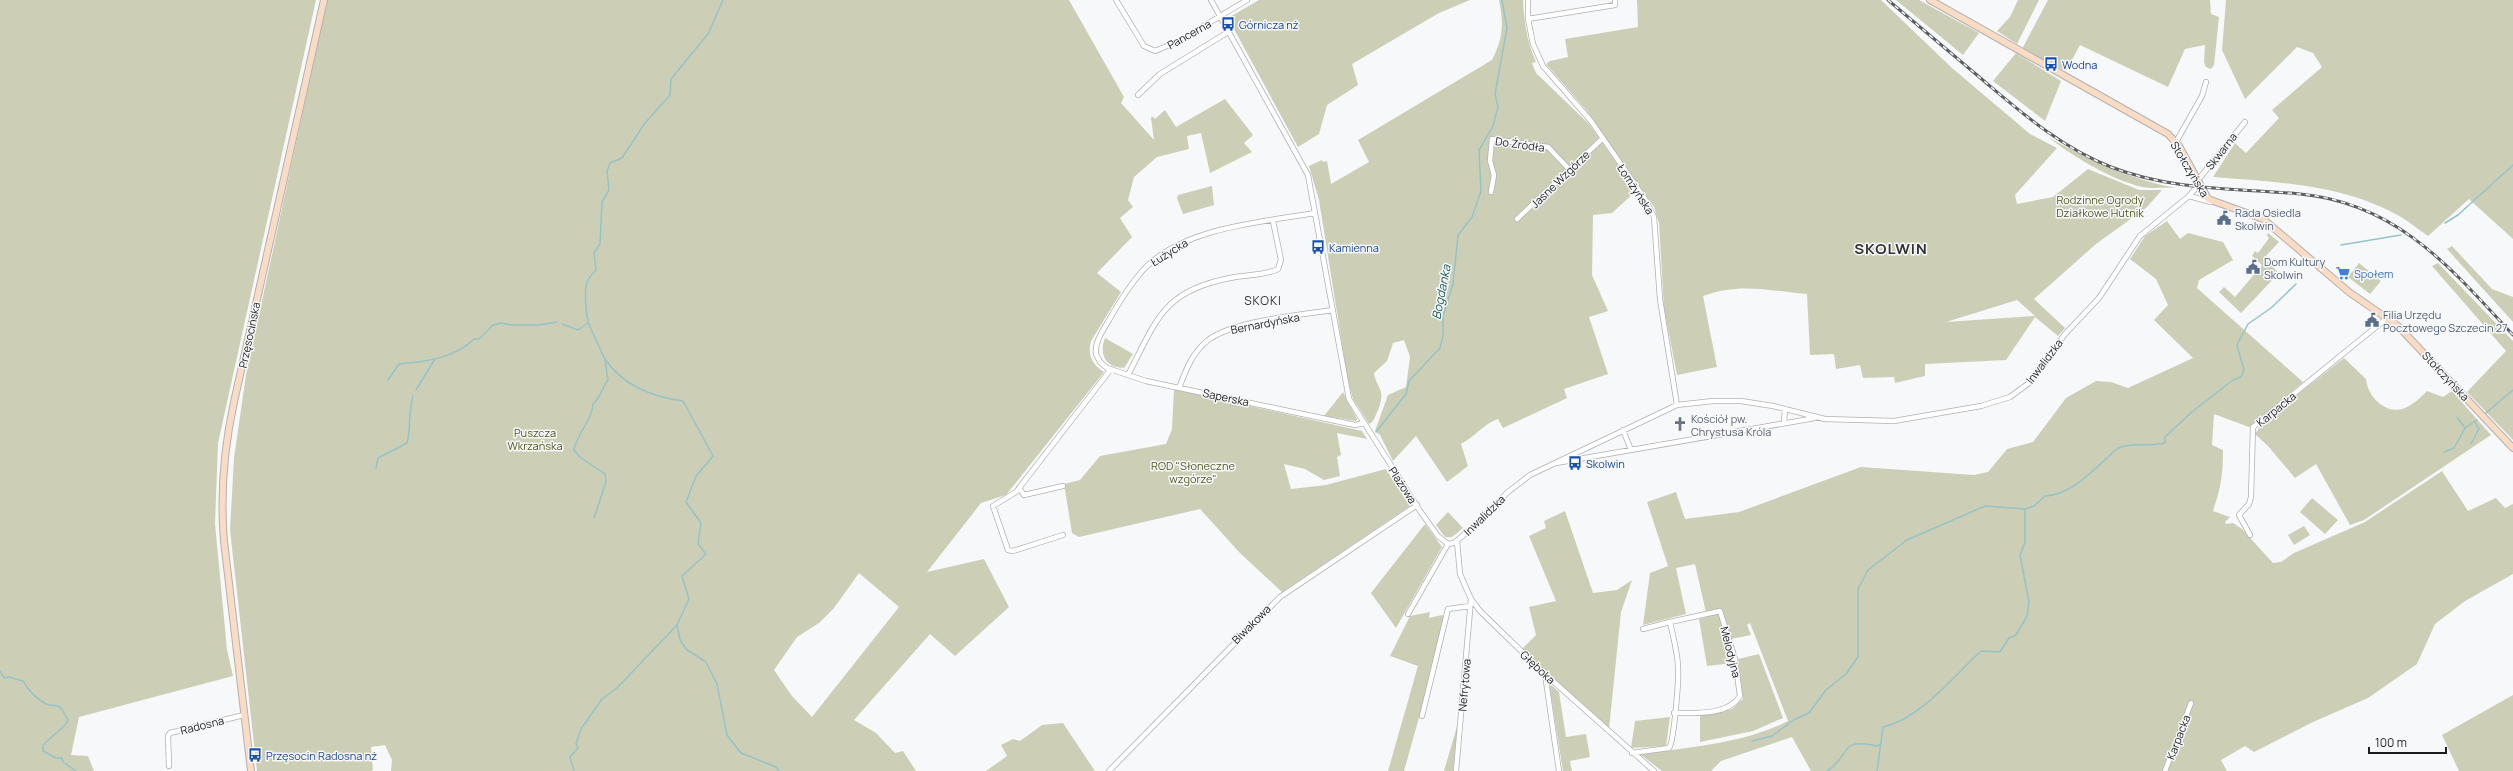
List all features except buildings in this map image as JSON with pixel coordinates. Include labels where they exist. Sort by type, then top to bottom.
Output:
[{"type":"street","name":"Przęsocińska","points":[[251,771],[223,525],[223,484],[226,446],[324,0]]},
{"type":"street","name":"Pancerna","points":[[1116,0],[1140,41],[1149,50],[1155,51],[1166,48],[1247,0]]},
{"type":"street","points":[[1210,0],[1308,173],[1348,396],[1364,423]]},
{"type":"street","name":"Łomżyńska","points":[[1528,0],[1528,19],[1533,44],[1543,66],[1578,105],[1603,138],[1654,217],[1660,299],[1677,405]]},
{"type":"street","points":[[1528,19],[1615,5],[1615,0]]},
{"type":"street","name":"Stołczyńska","points":[[1930,0],[2164,131],[2176,142],[2206,197],[2214,203],[2263,220],[2349,292],[2405,332],[2513,448]]},
{"type":"street","name":"Pancerna","points":[[1138,95],[1160,74],[1228,32]]},
{"type":"street","points":[[2176,142],[2202,96],[2206,82]]},
{"type":"street","name":"Skwarna","points":[[2198,182],[2245,122]]},
{"type":"street","name":"Jasne Wzgórze","points":[[1517,219],[1603,138]]},
{"type":"street","name":"Do Źródła","points":[[1491,192],[1494,175],[1490,161],[1492,139],[1548,147],[1569,169]]},
{"type":"street","name":"Inwalidzka","points":[[1448,544],[1457,541],[1518,484],[1547,466],[1677,405],[1729,400],[1785,409],[1818,418],[1840,420],[1902,420],[1981,406],[2013,396],[2029,383],[2065,334],[2099,298],[2138,238],[2189,196],[2198,182]]},
{"type":"street","points":[[2189,196],[2214,203]]},
{"type":"street","name":"Łużycka","points":[[1096,354],[1099,339],[1124,296],[1138,275],[1158,258],[1191,238],[1315,213]]},
{"type":"street","points":[[1128,375],[1161,314],[1181,294],[1217,280],[1278,269],[1281,260],[1273,221]]},
{"type":"street","name":"Bernardyńska","points":[[1179,388],[1194,356],[1206,342],[1220,332],[1233,328],[1333,310]]},
{"type":"street","name":"Karpacka","points":[[2250,535],[2239,515],[2249,504],[2251,497],[2253,427],[2387,318]]},
{"type":"street","name":"Saperska","points":[[1096,354],[1102,364],[1128,375],[1179,388],[1355,425],[1364,423]]},
{"type":"street","points":[[1063,535],[1013,551],[1008,550],[994,506],[1005,500],[1019,488],[1111,369]]},
{"type":"street","points":[[1784,422],[1785,409]]},
{"type":"street","name":"Inwalidzka","points":[[1547,466],[1784,422],[1818,418]]},
{"type":"street","name":"Plażowa","points":[[1364,423],[1416,505],[1438,536],[1448,544]]},
{"type":"street","points":[[1623,430],[1631,450]]},
{"type":"street","points":[[1577,451],[1576,456],[1580,459]]},
{"type":"street","points":[[1019,488],[1024,496],[1063,486]]},
{"type":"street","name":"Biwakowa","points":[[1109,771],[1280,597],[1416,505]]},
{"type":"street","name":"Głęboka","points":[[1457,541],[1460,574],[1471,599],[1485,617],[1545,674],[1654,771]]},
{"type":"street","points":[[1408,614],[1448,544]]},
{"type":"street","name":"Nefrytowa","points":[[1456,771],[1471,599]]},
{"type":"street","points":[[1422,716],[1448,609],[1470,606]]},
{"type":"street","name":"Melodyjna","points":[[1643,628],[1720,611],[1735,659],[1740,696],[1732,705],[1723,708],[1703,713],[1674,713]]},
{"type":"street","points":[[1632,753],[1669,748],[1672,743],[1678,668],[1670,622]]},
{"type":"street","points":[[1545,674],[1559,771]]},
{"type":"street","name":"Karpacka","points":[[2165,771],[2191,703]]},
{"type":"street","name":"Radosna","points":[[169,766],[170,733],[244,715]]},
{"type":"green space","points":[[0,0],[316,0],[218,443],[215,524],[227,650],[233,676],[79,717],[71,755],[88,756],[94,771],[0,771]]},
{"type":"green space","name":"Puszcza Wkrzańska","points":[[327,0],[1069,0],[1124,97],[1121,103],[1154,140],[1152,116],[1155,119],[1165,110],[1176,127],[1225,99],[1253,135],[1244,143],[1252,152],[1210,173],[1201,133],[1187,136],[1189,149],[1157,157],[1134,177],[1128,200],[1133,207],[1120,218],[1132,237],[1097,273],[1121,292],[1091,341],[1090,355],[1096,366],[1104,372],[1006,495],[981,503],[927,572],[984,559],[1009,607],[955,656],[930,634],[854,720],[876,733],[895,753],[903,751],[916,771],[391,771],[392,760],[385,745],[371,747],[373,770],[371,771],[257,771],[230,530],[234,458],[246,375]],"holes":[[[859,573],[899,607],[812,717],[792,696],[774,670],[797,637],[819,623],[834,608]]]},
{"type":"green space","points":[[1259,0],[1470,0],[1439,13],[1352,64],[1358,85],[1327,105],[1319,134],[1298,147],[1228,18]]},
{"type":"green space","points":[[1499,0],[1523,0],[1526,32],[1536,62],[1532,63],[1536,73],[1589,124],[1636,191],[1612,213],[1593,215],[1592,275],[1608,311],[1589,317],[1608,374],[1564,389],[1567,398],[1503,428],[1498,419],[1488,424],[1461,444],[1468,466],[1447,482],[1416,436],[1393,461],[1380,435],[1375,431],[1388,395],[1406,387],[1410,357],[1404,340],[1393,343],[1387,361],[1374,373],[1381,392],[1381,399],[1373,421],[1369,424],[1353,399],[1348,381],[1319,200],[1309,166],[1322,160],[1323,162],[1327,161],[1331,184],[1369,162],[1358,140],[1492,60],[1502,31],[1502,16]]},
{"type":"green space","name":"Rodzinne Ogrody Działkowe Hutnik","points":[[1637,0],[1881,0],[1952,68],[2030,134],[2057,148],[2015,195],[2017,204],[2053,197],[2088,169],[2139,190],[2162,190],[2146,208],[2096,244],[2034,299],[2065,328],[2058,336],[2035,317],[2006,360],[1925,364],[1925,376],[1895,383],[1894,377],[1863,378],[1860,365],[1836,369],[1834,354],[1810,355],[1807,294],[1742,288],[1729,289],[1703,296],[1717,367],[1677,375],[1664,308],[1659,223],[1654,207],[1587,111],[1546,64],[1550,61],[1568,57],[1565,39],[1638,27]],"holes":[[[2017,300],[2035,316],[1946,322]]]},
{"type":"green space","points":[[1896,0],[1919,0],[1979,33],[1963,55]]},
{"type":"green space","points":[[2018,0],[2039,0],[2017,44],[1997,31],[2010,17]]},
{"type":"green space","points":[[2048,0],[2210,0],[2211,14],[2219,17],[2214,65],[2211,69],[2206,67],[2204,62],[2205,45],[2185,49],[2168,87],[2080,45],[2066,71],[2022,49]]},
{"type":"green space","points":[[2226,0],[2513,0],[2513,239],[2469,199],[2428,236],[2408,221],[2379,206],[2333,191],[2285,183],[2213,177],[2235,143],[2246,153],[2279,118],[2272,110],[2322,67],[2313,53],[2297,47],[2245,99],[2222,50]]},
{"type":"green space","points":[[2016,53],[2061,81],[2045,121],[1993,81]]},
{"type":"green space","points":[[2048,137],[2110,168],[2142,179],[2176,188],[2150,188],[2130,184],[2105,173],[2080,159]]},
{"type":"green space","points":[[1212,186],[1214,205],[1183,214],[1177,198],[1178,195]]},
{"type":"green space","points":[[2167,221],[2180,239],[2188,233],[2223,242],[2233,260],[2199,280],[2197,288],[2303,382],[2249,427],[2214,414],[2212,445],[2223,450],[2223,467],[2218,495],[2213,511],[2230,517],[2225,522],[2226,524],[2233,523],[2242,529],[2273,563],[2281,562],[2294,553],[2365,522],[2442,471],[2468,511],[2496,498],[2505,508],[2513,504],[2513,574],[2465,601],[2435,624],[2417,664],[2368,698],[2313,722],[2254,752],[2245,746],[2221,760],[2227,771],[1811,771],[1792,737],[1721,761],[1711,771],[1662,771],[1640,754],[1697,747],[1734,740],[1770,729],[1788,721],[1750,623],[1747,625],[1751,635],[1726,640],[1733,663],[1707,666],[1699,619],[1707,617],[1695,564],[1676,568],[1686,614],[1643,625],[1650,573],[1668,566],[1647,502],[1676,492],[1685,519],[1739,512],[1861,467],[1974,475],[1988,472],[2007,449],[2033,442],[2066,398],[2096,381],[2111,382],[2128,388],[2193,358],[2154,320],[2168,305],[2156,279],[2130,259],[2145,236]]},
{"type":"green space","points":[[2268,233],[2279,242],[2264,258],[2279,273],[2241,313],[2219,292],[2224,287],[2235,297],[2262,265],[2252,256],[2255,251],[2258,253],[2269,238],[2267,236]]},
{"type":"green space","points":[[2452,246],[2492,289],[2513,297],[2513,322],[2447,249]]},
{"type":"green space","points":[[2359,263],[2381,281],[2370,294],[2348,277]]},
{"type":"green space","points":[[2438,263],[2513,341],[2513,440],[2467,392],[2506,351],[2432,266]]},
{"type":"green space","points":[[1105,338],[1133,354],[1124,368],[1112,366],[1105,359],[1103,355],[1103,344]]},
{"type":"green space","points":[[2344,358],[2366,379],[2369,391],[2377,402],[2388,409],[2395,410],[2406,408],[2427,391],[2443,397],[2452,391],[2491,435],[2364,520],[2350,525],[2316,464],[2295,478],[2268,446],[2255,434],[2265,420]]},
{"type":"green space","name":"ROD \"Słoneczne wzgórze\"","points":[[1174,389],[1362,431],[1367,439],[1337,433],[1341,455],[1337,457],[1340,476],[1324,480],[1305,469],[1284,464],[1291,489],[1326,485],[1386,469],[1410,506],[1282,592],[1240,553],[1200,509],[1079,537],[1072,533],[1064,484],[1080,480],[1100,456],[1166,444],[1172,429]]},
{"type":"green space","points":[[1343,392],[1357,419],[1356,421],[1324,416]]},
{"type":"green space","points":[[2312,498],[2338,520],[2325,534],[2300,512]]},
{"type":"green space","points":[[1565,511],[1593,593],[1617,590],[1632,580],[1621,612],[1609,729],[1522,649],[1536,635],[1529,607],[1556,601],[1529,536],[1546,528],[1544,521]]},
{"type":"green space","points":[[1448,512],[1463,528],[1452,537],[1445,537],[1436,525]]},
{"type":"green space","points":[[1425,524],[1442,547],[1396,628],[1371,593]]},
{"type":"green space","points":[[2304,526],[2310,535],[2294,545],[2288,535]]},
{"type":"green space","points":[[1430,612],[1429,618],[1442,615],[1444,617],[1427,689],[1404,771],[1388,771],[1418,666],[1390,656],[1410,616]]},
{"type":"green space","points":[[1759,654],[1783,718],[1753,731],[1700,742],[1700,716],[1732,709],[1743,699],[1738,659]]},
{"type":"green space","points":[[1549,683],[1559,692],[1566,737],[1586,734],[1590,757],[1570,761],[1572,771],[1563,771]]},
{"type":"green space","points":[[2513,695],[2513,771],[2459,771],[2442,735]]},
{"type":"green space","points":[[1670,717],[1666,746],[1631,748],[1635,721]]},
{"type":"green space","points":[[1063,723],[1095,771],[986,771],[1007,756],[1001,745],[1013,739],[1020,741],[1042,725]]},
{"type":"green space","points":[[1458,723],[1453,771],[1444,771]]},
{"type":"waterway","points":[[723,0],[708,34],[671,79],[670,95],[645,123],[622,158],[610,163],[607,171],[609,190],[602,202],[600,244],[594,253],[596,270],[589,278],[586,286],[586,311],[593,333],[604,357],[612,368],[640,389],[661,397],[683,401],[713,456],[696,476],[686,502],[701,523],[698,544],[706,554],[682,576],[689,599],[677,625],[680,640],[686,649],[706,662],[717,684],[727,735],[741,753],[776,767],[779,771]]},
{"type":"waterway","name":"Bogdanka","points":[[1376,432],[1406,394],[1409,381],[1440,348],[1443,336],[1443,316],[1453,284],[1458,235],[1472,217],[1481,191],[1479,150],[1493,126],[1498,107],[1495,94],[1507,28],[1502,0]]},
{"type":"waterway","points":[[2445,223],[2458,215],[2513,165]]},
{"type":"waterway","points":[[2341,245],[2401,235]]},
{"type":"waterway","points":[[1752,741],[1772,736],[1795,719],[1809,713],[1826,690],[1846,674],[1858,657],[1858,589],[1868,570],[1907,540],[1985,506],[2025,509],[2034,506],[2045,496],[2055,495],[2065,491],[2093,471],[2118,448],[2129,445],[2153,445],[2165,443],[2165,437],[2193,411],[2233,380],[2241,377],[2244,370],[2237,345],[2248,324],[2271,308],[2296,284]]},
{"type":"waterway","points":[[388,380],[399,364],[419,362],[449,355],[458,351],[474,339],[479,339],[493,325],[501,323],[512,325],[540,325],[557,322]]},
{"type":"waterway","points":[[562,324],[578,330],[588,323]]},
{"type":"waterway","points":[[416,390],[435,359]]},
{"type":"waterway","points":[[594,518],[606,482],[605,474],[581,458],[574,450],[578,438],[590,416],[593,404],[608,380],[605,360]]},
{"type":"waterway","points":[[2486,413],[2513,390]]},
{"type":"waterway","points":[[376,468],[378,458],[407,443],[413,396]]},
{"type":"waterway","points":[[2457,417],[2465,428],[2477,420]]},
{"type":"waterway","points":[[2471,444],[2479,429],[2475,422]]},
{"type":"waterway","points":[[2444,452],[2454,448],[2465,428]]},
{"type":"waterway","points":[[1877,771],[1883,727],[1897,722],[1923,706],[1948,684],[1981,651],[2000,652],[2009,638],[2016,635],[2027,616],[2029,602],[2020,555],[2025,542],[2025,509]]},
{"type":"waterway","points":[[574,771],[570,757],[578,748],[576,744],[581,729],[602,699],[617,688],[677,625]]},
{"type":"waterway","points":[[0,671],[4,678],[9,677],[23,681],[41,701],[49,705],[58,706],[62,709],[68,720],[65,725],[43,745],[43,751],[56,758],[62,758],[63,762],[76,771]]},
{"type":"waterway","points":[[1827,771],[1840,760],[1850,746],[1856,744],[1877,746],[1881,744]]},
{"type":"railway","points":[[1888,0],[2028,118],[2076,150],[2111,167],[2134,175],[2181,185],[2300,194],[2334,200],[2365,210],[2394,225],[2420,243],[2444,263],[2513,335]]},
{"type":"place","name":"Górnicza nż","points":[[1228,24]]},
{"type":"place","name":"Wodna","points":[[2051,64]]},
{"type":"place","name":"Rada Osiedla Skolwin","points":[[2224,218]]},
{"type":"place","name":"Kamienna","points":[[1318,247]]},
{"type":"place","name":"Dom Kultury Skolwin","points":[[2253,267]]},
{"type":"place","name":"Społem","points":[[2343,273]]},
{"type":"place","name":"Filia Urzędu Pocztowego Szczecin 27","points":[[2372,320]]},
{"type":"place","name":"Kościół pw. Chrystusa Króla","points":[[1680,424]]},
{"type":"place","name":"Skolwin","points":[[1575,463]]},
{"type":"place","name":"Przęsocin Radosna nż","points":[[255,755]]},
{"type":"district","name":"SKOLWIN","points":[[1891,248]]},
{"type":"district","name":"SKOKI","points":[[1263,300]]}]
